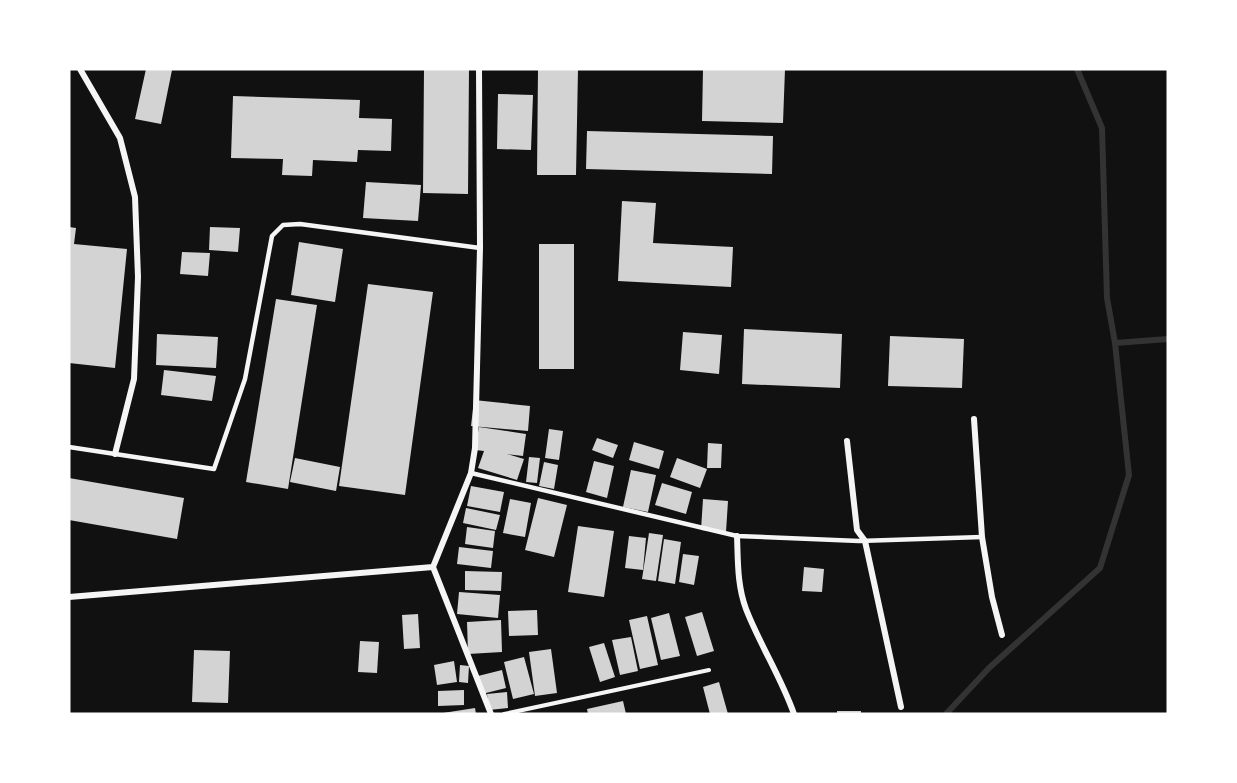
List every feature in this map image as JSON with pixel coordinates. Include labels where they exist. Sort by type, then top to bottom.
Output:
[{"type":"street","points":[[80,69],[120,138],[135,197],[138,277],[134,379],[115,454]]},
{"type":"street","points":[[479,69],[480,248],[475,448],[471,473],[433,567],[491,714]]},
{"type":"street","points":[[974,418],[982,537],[992,597],[1002,635]]},
{"type":"street","points":[[847,441],[857,530],[865,541],[901,707]]},
{"type":"street","points":[[737,536],[738,575],[746,608],[784,687],[794,714]]},
{"type":"street","points":[[69,597],[433,567]]},
{"type":"lane","points":[[69,447],[214,469],[245,379],[272,236],[284,225],[300,224],[480,248]]},
{"type":"lane","points":[[471,473],[737,536],[865,541],[982,537]]},
{"type":"path","points":[[503,714],[709,670]]},
{"type":"building","points":[[146,69],[172,70],[161,124],[135,119]]},
{"type":"building","points":[[424,69],[469,69],[468,194],[423,193]]},
{"type":"building","points":[[538,69],[578,69],[576,175],[537,175]]},
{"type":"building","points":[[703,69],[785,69],[783,123],[702,121]]},
{"type":"building","points":[[498,94],[533,95],[531,150],[497,149]]},
{"type":"building","points":[[233,96],[360,100],[359,118],[392,119],[391,151],[358,150],[357,162],[313,160],[312,176],[282,175],[283,159],[231,158]]},
{"type":"building","points":[[587,131],[773,136],[772,174],[586,169]]},
{"type":"building","points":[[366,182],[421,185],[418,221],[363,218]]},
{"type":"building","points":[[622,201],[656,203],[653,243],[733,247],[731,287],[618,281]]},
{"type":"building","points":[[69,227],[76,228],[74,244],[127,249],[115,368],[69,363]]},
{"type":"building","points":[[210,227],[240,228],[238,252],[209,250]]},
{"type":"building","points":[[299,242],[343,249],[335,302],[291,295]]},
{"type":"building","points":[[539,244],[574,244],[574,369],[539,369]]},
{"type":"building","points":[[182,252],[210,253],[208,276],[180,274]]},
{"type":"building","points":[[368,284],[433,292],[405,495],[339,486]]},
{"type":"building","points":[[276,299],[317,305],[288,489],[246,482]]},
{"type":"building","points":[[744,329],[842,334],[840,388],[742,384]]},
{"type":"building","points":[[683,332],[722,335],[719,374],[680,370]]},
{"type":"building","points":[[157,334],[218,337],[216,368],[156,365]]},
{"type":"building","points":[[890,336],[964,339],[962,388],[888,386]]},
{"type":"building","points":[[164,370],[216,376],[212,401],[161,395]]},
{"type":"building","points":[[474,400],[530,406],[528,431],[471,426]]},
{"type":"building","points":[[479,427],[526,434],[523,456],[507,454],[524,459],[517,480],[478,468],[484,451],[475,450]]},
{"type":"building","points":[[549,429],[563,431],[559,460],[545,458]]},
{"type":"building","points":[[597,438],[618,445],[613,458],[592,450]]},
{"type":"building","points":[[634,442],[664,451],[659,469],[629,460]]},
{"type":"building","points":[[708,443],[722,444],[721,468],[707,468]]},
{"type":"building","points":[[529,457],[540,458],[537,483],[526,482]]},
{"type":"building","points":[[295,458],[340,467],[336,491],[290,482]]},
{"type":"building","points":[[677,458],[707,469],[700,488],[670,477]]},
{"type":"building","points":[[594,461],[614,466],[607,498],[586,492]]},
{"type":"building","points":[[544,462],[558,465],[554,489],[539,486]]},
{"type":"building","points":[[631,470],[656,475],[648,512],[623,507]]},
{"type":"building","points":[[69,478],[184,498],[177,539],[69,520]]},
{"type":"building","points":[[662,483],[692,492],[686,514],[655,505]]},
{"type":"building","points":[[471,486],[504,492],[500,512],[467,506]]},
{"type":"building","points":[[538,498],[567,505],[554,557],[525,550]]},
{"type":"building","points":[[510,499],[531,503],[525,537],[503,533]]},
{"type":"building","points":[[703,499],[728,501],[726,532],[701,530]]},
{"type":"building","points":[[466,508],[500,515],[496,530],[463,523]]},
{"type":"building","points":[[578,526],[614,531],[604,597],[568,592]]},
{"type":"building","points":[[467,527],[495,531],[493,548],[465,544]]},
{"type":"building","points":[[649,533],[663,535],[656,581],[642,579]]},
{"type":"building","points":[[629,536],[646,538],[643,570],[625,568]]},
{"type":"building","points":[[664,539],[681,542],[675,584],[658,581]]},
{"type":"building","points":[[459,547],[493,551],[491,568],[457,564]]},
{"type":"building","points":[[683,554],[699,556],[694,585],[679,582]]},
{"type":"building","points":[[804,567],[824,569],[822,592],[802,591]]},
{"type":"building","points":[[465,571],[502,572],[501,591],[465,590]]},
{"type":"building","points":[[459,592],[500,595],[498,618],[457,614]]},
{"type":"building","points":[[537,610],[538,635],[509,636],[508,611]]},
{"type":"building","points":[[702,612],[714,651],[697,656],[685,617]]},
{"type":"building","points":[[669,613],[680,656],[661,660],[651,618]]},
{"type":"building","points":[[418,614],[420,648],[404,649],[402,615]]},
{"type":"building","points":[[647,616],[658,665],[640,669],[629,620]]},
{"type":"building","points":[[501,620],[502,652],[468,654],[467,622]]},
{"type":"building","points":[[631,637],[638,671],[620,675],[612,640]]},
{"type":"building","points":[[360,641],[379,642],[377,673],[358,672]]},
{"type":"building","points":[[604,643],[615,677],[600,682],[589,647]]},
{"type":"building","points":[[551,649],[557,693],[535,696],[529,652]]},
{"type":"building","points":[[194,650],[230,651],[228,703],[192,702]]},
{"type":"building","points":[[524,657],[534,694],[513,699],[504,662]]},
{"type":"building","points":[[454,661],[457,682],[437,685],[434,665]]},
{"type":"building","points":[[460,665],[469,666],[468,683],[459,682]]},
{"type":"building","points":[[502,670],[506,688],[482,694],[478,676]]},
{"type":"building","points":[[719,682],[728,714],[710,714],[703,687]]},
{"type":"building","points":[[464,690],[464,705],[438,706],[438,691]]},
{"type":"building","points":[[507,692],[508,708],[489,710],[487,694]]},
{"type":"building","points":[[623,701],[626,714],[588,714],[587,709]]},
{"type":"building","points":[[475,708],[476,714],[443,714],[443,713]]},
{"type":"building","points":[[837,711],[861,711],[861,714],[837,714]]},
{"type":"waterway","points":[[946,714],[989,668],[1100,568],[1129,475],[1115,343],[1107,298],[1102,128],[1077,69]]},
{"type":"waterway","points":[[1115,343],[1168,339]]}]
